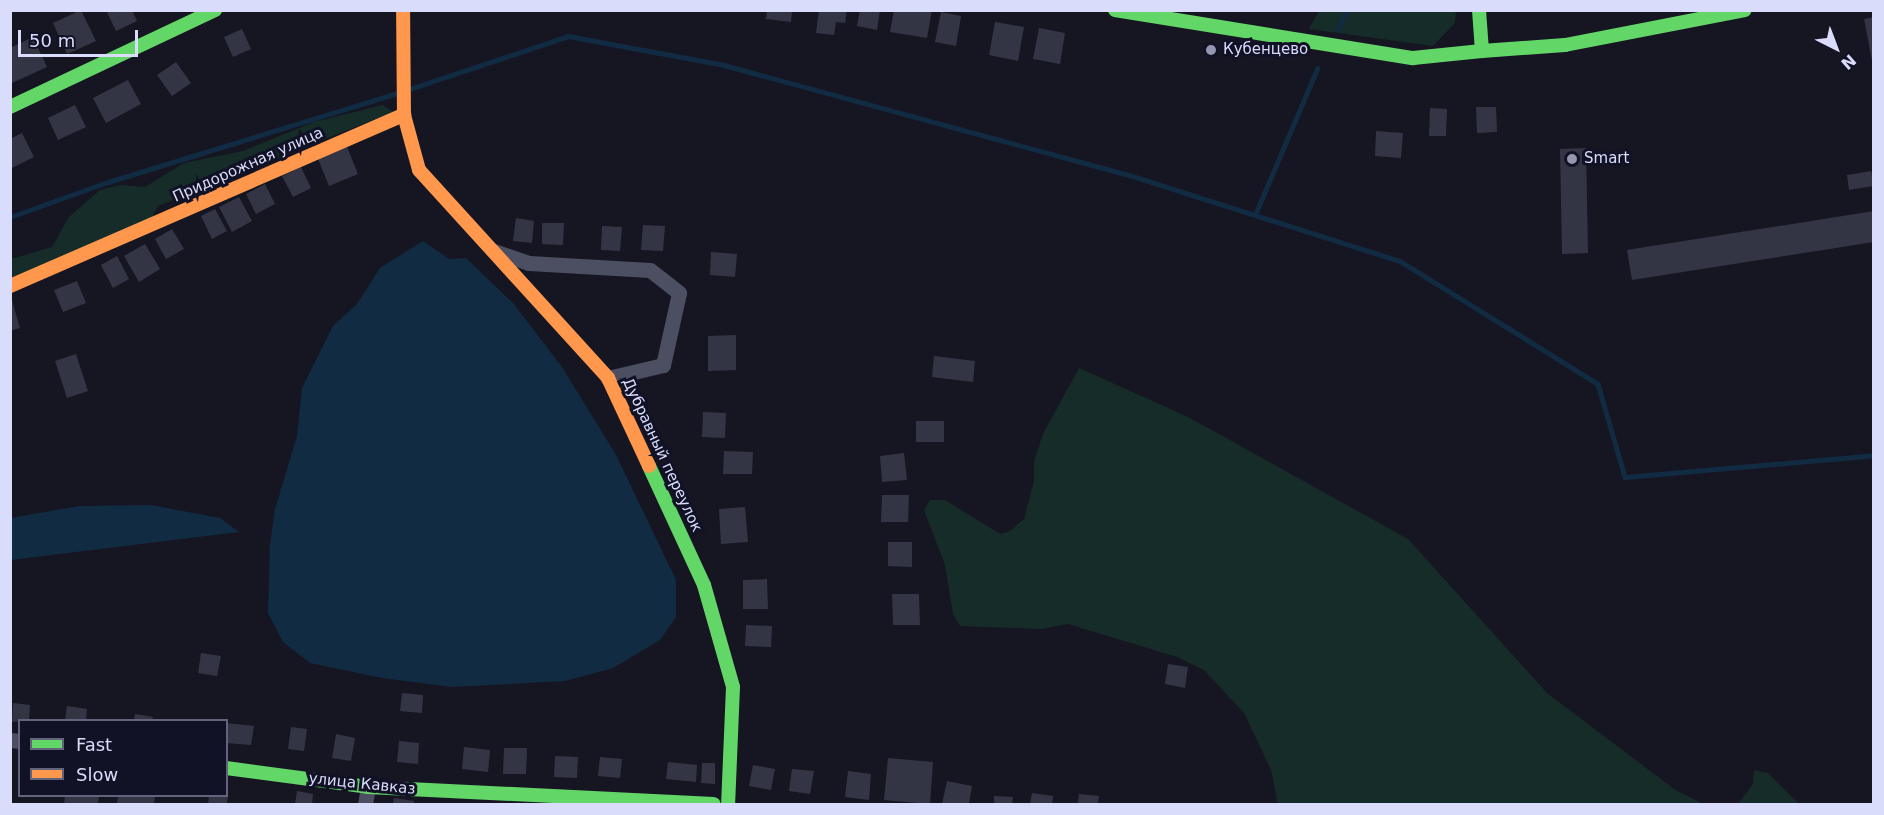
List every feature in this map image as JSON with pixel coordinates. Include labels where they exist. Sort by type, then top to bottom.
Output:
[{"type":"street","points":[[10,107],[215,10]]},
{"type":"street","points":[[403,10],[404,115]]},
{"type":"street","points":[[1115,10],[1392,55],[1444,57],[1482,51],[1565,45],[1745,10]]},
{"type":"street","points":[[1479,10],[1482,51]]},
{"type":"street","name":"Дубравный переулок","points":[[404,115],[419,170],[608,378],[704,585],[733,687],[728,804]]},
{"type":"street","name":"Придорожная улица","points":[[10,286],[404,115]]},
{"type":"street","points":[[493,251],[529,262],[650,270],[678,293],[663,365],[608,378]]},
{"type":"street","name":"улица Кавказ","points":[[228,768],[368,787],[714,804]]},
{"type":"street","points":[[365,804],[368,787]]},
{"type":"green space","points":[[1319,11],[1456,11],[1455,23],[1433,46],[1309,29]]},
{"type":"green space","points":[[383,105],[393,112],[158,206],[144,234],[11,281],[11,259],[52,247],[69,217],[100,190],[121,185],[145,187],[184,163],[243,151],[314,122]]},
{"type":"green space","points":[[1079,368],[1188,417],[1408,539],[1547,693],[1674,789],[1703,804],[1278,804],[1271,770],[1244,713],[1204,670],[1177,657],[1068,624],[1041,629],[960,626],[953,614],[945,565],[924,510],[930,500],[945,500],[1000,534],[1010,531],[1024,519],[1034,481],[1034,461],[1043,434]]},
{"type":"green space","points":[[1754,770],[1768,773],[1799,804],[1738,804],[1753,784]]},
{"type":"water","points":[[423,241],[449,259],[466,258],[513,303],[562,367],[616,455],[676,580],[676,617],[660,640],[613,668],[565,681],[452,687],[382,678],[310,663],[283,642],[268,613],[270,544],[275,509],[297,436],[302,388],[333,326],[357,304],[380,268]]},
{"type":"water","points":[[151,505],[220,518],[239,532],[11,560],[11,518],[79,506]]},
{"type":"building","points":[[81,10],[96,41],[67,54],[53,23]]},
{"type":"building","points":[[106,10],[132,10],[137,21],[116,31]]},
{"type":"building","points":[[767,10],[792,10],[791,22],[766,19]]},
{"type":"building","points":[[819,10],[847,10],[845,23],[836,22],[834,35],[816,33]]},
{"type":"building","points":[[860,10],[880,10],[877,30],[857,26]]},
{"type":"building","points":[[894,10],[932,10],[927,38],[890,32]]},
{"type":"building","points":[[941,12],[961,16],[956,46],[935,42]]},
{"type":"building","points":[[1874,17],[1874,61],[1872,61],[1864,19]]},
{"type":"building","points":[[995,22],[1024,27],[1018,61],[989,55]]},
{"type":"building","points":[[1039,28],[1065,33],[1060,64],[1033,59]]},
{"type":"building","points":[[242,29],[251,49],[233,57],[224,37]]},
{"type":"building","points":[[33,37],[47,67],[12,83],[10,48]]},
{"type":"building","points":[[176,62],[191,83],[172,96],[157,75]]},
{"type":"building","points":[[128,80],[141,104],[106,123],[93,98]]},
{"type":"building","points":[[75,105],[86,127],[58,140],[48,118]]},
{"type":"building","points":[[1476,107],[1496,107],[1497,132],[1477,133]]},
{"type":"building","points":[[1430,108],[1447,109],[1446,136],[1429,136]]},
{"type":"building","points":[[1376,131],[1403,133],[1401,158],[1375,156]]},
{"type":"building","points":[[22,133],[34,157],[10,169],[10,139]]},
{"type":"building","points":[[347,147],[358,174],[329,186],[318,159]]},
{"type":"building","points":[[1586,148],[1588,253],[1562,254],[1560,149]]},
{"type":"building","points":[[301,167],[311,188],[293,197],[282,176]]},
{"type":"building","points":[[1871,171],[1874,186],[1849,190],[1847,175]]},
{"type":"building","points":[[265,184],[275,204],[256,214],[246,194]]},
{"type":"building","points":[[239,197],[252,221],[232,232],[219,207]]},
{"type":"building","points":[[215,209],[227,231],[212,239],[201,216]]},
{"type":"building","points":[[1874,211],[1874,242],[1632,280],[1627,250]]},
{"type":"building","points":[[516,218],[534,221],[532,243],[513,241]]},
{"type":"building","points":[[542,223],[564,223],[563,245],[542,244]]},
{"type":"building","points":[[643,225],[665,226],[663,251],[641,250]]},
{"type":"building","points":[[602,226],[622,227],[620,251],[601,250]]},
{"type":"building","points":[[172,229],[184,249],[166,259],[155,239]]},
{"type":"building","points":[[145,244],[160,269],[139,282],[124,256]]},
{"type":"building","points":[[711,252],[737,254],[735,277],[710,275]]},
{"type":"building","points":[[117,256],[129,279],[113,288],[101,265]]},
{"type":"building","points":[[77,281],[86,303],[63,312],[54,290]]},
{"type":"building","points":[[10,298],[20,328],[10,331]]},
{"type":"building","points":[[736,335],[736,370],[708,371],[708,336]]},
{"type":"building","points":[[76,354],[88,391],[67,398],[55,361]]},
{"type":"building","points":[[934,356],[975,361],[973,382],[932,377]]},
{"type":"building","points":[[703,412],[726,413],[725,438],[702,437]]},
{"type":"building","points":[[916,421],[944,421],[944,442],[916,442]]},
{"type":"building","points":[[724,451],[753,452],[752,474],[723,474]]},
{"type":"building","points":[[904,453],[907,480],[882,482],[880,456]]},
{"type":"building","points":[[882,495],[909,495],[908,522],[881,522]]},
{"type":"building","points":[[745,507],[748,542],[721,544],[719,509]]},
{"type":"building","points":[[888,542],[912,542],[912,567],[888,566]]},
{"type":"building","points":[[767,579],[768,609],[743,609],[743,580]]},
{"type":"building","points":[[892,594],[919,594],[920,625],[893,625]]},
{"type":"building","points":[[746,625],[772,626],[771,647],[745,646]]},
{"type":"building","points":[[201,653],[221,656],[217,676],[198,673]]},
{"type":"building","points":[[1168,664],[1188,667],[1185,688],[1165,684]]},
{"type":"building","points":[[402,693],[423,695],[422,713],[400,711]]},
{"type":"building","points":[[13,703],[30,705],[29,719],[18,719],[18,721],[12,722]]},
{"type":"building","points":[[67,706],[87,709],[86,719],[65,719]]},
{"type":"building","points":[[135,714],[153,717],[152,719],[134,719]]},
{"type":"building","points":[[228,723],[254,726],[251,745],[228,743]]},
{"type":"building","points":[[291,727],[307,729],[304,751],[288,749]]},
{"type":"building","points":[[336,734],[355,738],[351,761],[332,758]]},
{"type":"building","points":[[399,741],[419,743],[418,764],[397,762]]},
{"type":"building","points":[[464,747],[490,750],[488,772],[462,769]]},
{"type":"building","points":[[504,748],[527,748],[526,774],[503,774]]},
{"type":"building","points":[[555,756],[578,757],[577,778],[554,777]]},
{"type":"building","points":[[600,757],[622,759],[620,778],[598,776]]},
{"type":"building","points":[[888,758],[933,762],[930,804],[884,800]]},
{"type":"building","points":[[668,762],[697,765],[696,782],[666,779]]},
{"type":"building","points":[[702,763],[715,763],[715,784],[701,783]]},
{"type":"building","points":[[753,765],[775,769],[771,790],[749,786]]},
{"type":"building","points":[[792,769],[814,771],[810,794],[789,791]]},
{"type":"building","points":[[848,771],[871,774],[869,800],[845,797]]},
{"type":"building","points":[[947,781],[972,786],[969,804],[942,804]]},
{"type":"building","points":[[297,791],[313,794],[312,804],[295,804]]},
{"type":"building","points":[[1032,793],[1053,796],[1052,804],[1030,804]]},
{"type":"building","points":[[1079,794],[1099,796],[1098,804],[1078,804]]},
{"type":"building","points":[[994,796],[1013,797],[1012,804],[994,804]]},
{"type":"building","points":[[65,797],[99,797],[98,804],[64,804]]},
{"type":"building","points":[[118,797],[155,797],[154,804],[117,804]]},
{"type":"building","points":[[209,797],[228,797],[227,804],[208,804]]},
{"type":"building","points":[[394,798],[414,801],[414,804],[393,804]]},
{"type":"waterway","points":[[1337,30],[1347,10]]},
{"type":"waterway","points":[[410,89],[568,36],[724,65],[1129,175],[1400,261],[1598,384],[1625,477],[1874,455]]},
{"type":"waterway","points":[[1255,215],[1317,69]]},
{"type":"waterway","points":[[10,217],[108,182],[397,93]]},
{"type":"traffic: fast","points":[[10,107],[215,10]]},
{"type":"traffic: fast","points":[[1115,10],[1413,58],[1482,51]]},
{"type":"traffic: fast","points":[[1479,10],[1482,51],[1565,45],[1745,10]]},
{"type":"traffic: fast","points":[[649,466],[704,585],[733,687],[728,804]]},
{"type":"traffic: fast","points":[[228,768],[368,787],[714,804]]},
{"type":"traffic: slow","points":[[10,286],[404,115],[403,10]]},
{"type":"traffic: slow","points":[[404,115],[419,170],[608,378],[649,466]]},
{"type":"place","name":"Кубенцево","points":[[1211,50]]},
{"type":"place","name":"Smart","points":[[1572,159]]}]
